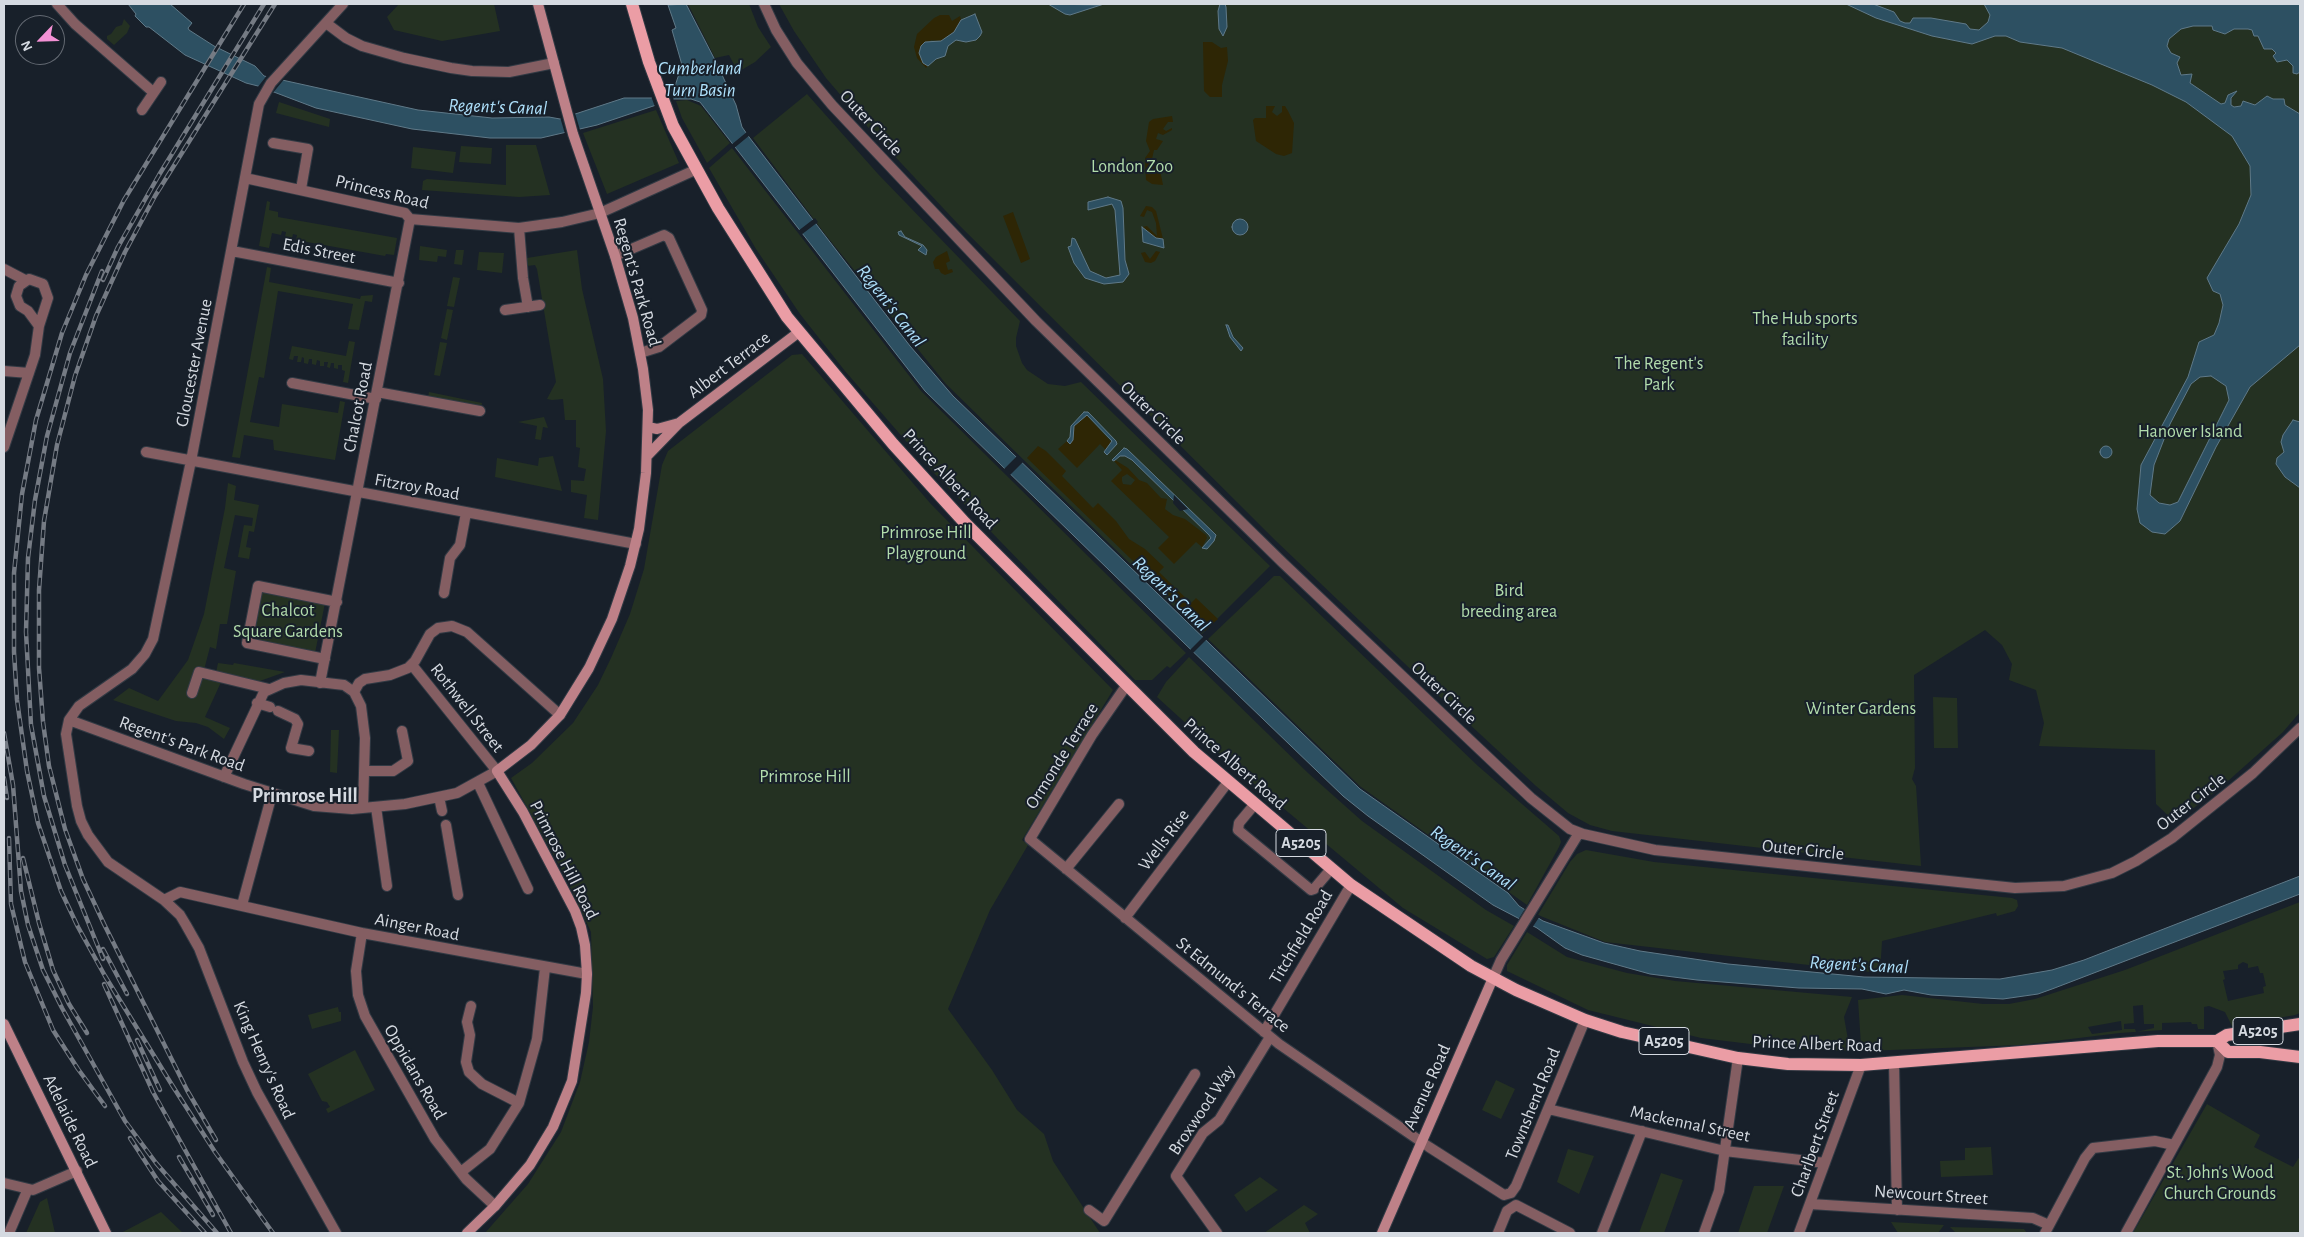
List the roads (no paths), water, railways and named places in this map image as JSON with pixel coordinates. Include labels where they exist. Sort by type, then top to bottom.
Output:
[{"type":"main road","name":"Prince Albert Road","points":[[632,4],[663,98],[679,138],[695,170],[761,279],[799,332],[928,483],[1174,734],[1254,805],[1331,869],[1428,939],[1493,978],[1585,1020],[1622,1032],[1738,1058],[1788,1064],[1861,1065],[2158,1041],[2217,1041],[2227,1035],[2300,1024]]},
{"type":"main road","name":"Prince Albert Road","points":[[2217,1041],[2228,1052],[2260,1052],[2300,1057]]},
{"type":"street","points":[[57,4],[75,24],[153,92]]},
{"type":"street","name":"Gloucester Avenue","points":[[69,720],[79,706],[132,669],[151,645],[158,625],[232,251],[251,140],[263,95],[343,4]]},
{"type":"street","name":"Regent's Park Road","points":[[69,720],[272,794],[320,807],[364,808],[439,797],[457,793],[478,783],[497,772],[531,745],[560,715],[574,696],[612,619],[636,544],[644,496],[648,426],[640,352],[633,318],[615,256],[573,134],[538,4]]},
{"type":"street","name":"Outer Circle","points":[[764,4],[776,30],[797,63],[832,105],[1036,321],[1283,563],[1519,786],[1561,823],[1579,833],[1655,850],[2016,888],[2064,886],[2112,873],[2172,838],[2253,773],[2300,728]]},
{"type":"street","points":[[326,23],[346,38],[362,46],[451,68],[472,71],[509,72],[554,63]]},
{"type":"street","points":[[142,110],[161,82]]},
{"type":"street","points":[[273,143],[308,149],[301,189]]},
{"type":"street","name":"Princess Road","points":[[245,178],[405,213],[410,219],[519,228],[562,222],[600,213],[695,170]]},
{"type":"street","name":"Chalcot Road","points":[[320,683],[410,219]]},
{"type":"street","points":[[519,228],[523,278],[528,307]]},
{"type":"street","points":[[615,256],[664,235],[669,238],[702,310],[701,315],[659,347],[640,352]]},
{"type":"street","name":"Edis Street","points":[[232,251],[399,283]]},
{"type":"street","points":[[4,447],[37,347],[39,326],[48,293],[43,284],[33,279],[25,280],[6,271]]},
{"type":"street","points":[[6,271],[17,289],[17,302],[28,311],[39,326]]},
{"type":"street","points":[[17,289],[25,280]]},
{"type":"street","points":[[505,310],[540,305]]},
{"type":"street","points":[[28,311],[35,311],[44,306]]},
{"type":"street","name":"Albert Terrace","points":[[647,456],[679,423],[799,332]]},
{"type":"street","points":[[4,371],[29,373]]},
{"type":"street","points":[[292,383],[480,411]]},
{"type":"street","name":"Albert Terrace","points":[[648,426],[657,429],[679,423]]},
{"type":"street","name":"Fitzroy Road","points":[[146,452],[636,544]]},
{"type":"street","points":[[444,593],[450,558],[460,545],[466,512]]},
{"type":"street","points":[[325,659],[247,643],[258,586],[337,602]]},
{"type":"street","points":[[354,692],[359,683],[365,679],[390,675],[412,665],[433,631],[443,627],[456,627],[467,632],[560,715]]},
{"type":"street","name":"Rothwell Street","points":[[412,665],[497,772]]},
{"type":"street","points":[[192,693],[199,672],[269,689]]},
{"type":"street","points":[[224,777],[257,703],[264,692],[301,680],[344,685],[354,692],[361,706],[364,738],[364,808]]},
{"type":"street","name":"Ormonde Terrace","points":[[1034,842],[1030,839],[1092,735],[1126,686]]},
{"type":"street","points":[[257,703],[295,719],[298,724],[291,748],[309,751]]},
{"type":"street","name":"King Henry's Road","points":[[69,720],[67,726],[67,748],[81,821],[88,835],[108,862],[164,900],[180,915],[193,936],[257,1092],[336,1233]]},
{"type":"street","points":[[364,771],[393,771],[408,761],[402,732]]},
{"type":"street","name":"Primrose Hill Road","points":[[467,1233],[494,1206],[534,1158],[553,1127],[572,1081],[586,993],[587,974],[583,937],[575,911],[523,812],[497,772]]},
{"type":"street","name":"Wells Rise","points":[[1125,918],[1228,782]]},
{"type":"street","points":[[478,783],[528,888]]},
{"type":"street","points":[[164,900],[180,892],[242,905],[272,794]]},
{"type":"street","points":[[439,797],[442,811]]},
{"type":"street","points":[[1066,869],[1119,804]]},
{"type":"street","points":[[1254,805],[1238,824],[1238,830],[1245,836],[1311,890],[1314,890],[1331,869]]},
{"type":"street","points":[[376,807],[387,886]]},
{"type":"street","points":[[446,826],[458,894]]},
{"type":"street","name":"Avenue Road","points":[[1382,1233],[1493,978],[1505,954],[1579,833]]},
{"type":"street","name":"St Edmund's Terrace","points":[[1034,842],[1267,1034],[1421,1141],[1504,1194]]},
{"type":"street","name":"Titchfield Road","points":[[1267,1034],[1351,885]]},
{"type":"street","name":"Ainger Road","points":[[242,905],[362,933],[545,968],[587,974]]},
{"type":"street","name":"Oppidans Road","points":[[362,933],[356,971],[358,995],[365,1016],[435,1139],[461,1172],[494,1206]]},
{"type":"street","points":[[461,1172],[490,1148],[519,1103],[537,1039],[545,968]]},
{"type":"street","points":[[471,1006],[467,1022],[470,1035],[466,1062],[469,1072],[482,1084],[519,1103]]},
{"type":"street","name":"Townshend Road","points":[[1504,1194],[1511,1193],[1516,1186],[1585,1020]]},
{"type":"street","name":"Adelaide Road","points":[[4,1024],[106,1233]]},
{"type":"street","name":"Broxwood Way","points":[[1217,1233],[1176,1176],[1203,1133],[1219,1120],[1267,1034]]},
{"type":"street","points":[[2126,1233],[2217,1067],[2220,1055],[2217,1041]]},
{"type":"street","points":[[1704,1233],[1719,1191],[1738,1058]]},
{"type":"street","points":[[1894,1063],[1897,1210]]},
{"type":"street","name":"Charlbert Street","points":[[1799,1233],[1861,1065]]},
{"type":"street","points":[[1089,1210],[1104,1221],[1195,1074]]},
{"type":"street","name":"Mackennal Street","points":[[1548,1109],[1725,1151],[1825,1163]]},
{"type":"street","points":[[1602,1233],[1642,1131]]},
{"type":"street","points":[[2046,1230],[2085,1158],[2093,1148],[2155,1141],[2174,1145]]},
{"type":"street","points":[[4,1183],[33,1190],[77,1171]]},
{"type":"street","points":[[9,1233],[27,1190]]},
{"type":"street","name":"Newcourt Street","points":[[1810,1204],[2033,1218],[2046,1230]]},
{"type":"street","points":[[1498,1233],[1510,1209],[1516,1205],[1570,1233]]},
{"type":"water","name":"Cumberland Turn Basin","points":[[128,4],[170,4],[192,23],[188,28],[189,30],[214,46],[255,66],[264,76],[418,110],[492,118],[549,117],[560,119],[624,98],[651,98],[674,89],[682,65],[672,30],[676,28],[668,5],[686,4],[736,105],[742,127],[910,346],[953,396],[1360,789],[1508,893],[1519,906],[1543,921],[1604,943],[1640,951],[1728,964],[1864,977],[2000,979],[2052,970],[2084,960],[2300,876],[2300,894],[2038,994],[2003,999],[1931,995],[1904,990],[1886,994],[1862,989],[1799,988],[1697,980],[1650,974],[1582,955],[1565,948],[1537,928],[1493,905],[1368,816],[1343,796],[1183,642],[925,391],[700,102],[691,99],[674,99],[597,125],[541,138],[490,138],[412,129],[316,108],[246,83],[185,55],[149,27],[146,27],[135,16],[136,14]]},
{"type":"water","points":[[1048,4],[1099,5],[1104,4],[1070,15]]},
{"type":"water","points":[[1220,4],[1225,4],[1226,7],[1227,27],[1223,36],[1219,29],[1218,11]]},
{"type":"water","points":[[1846,4],[1873,4],[1894,12],[1900,21],[1905,23],[1910,23],[1913,18],[1931,18],[1966,24],[1970,29],[1979,30],[1988,22],[1990,15],[1984,4],[2300,4],[2300,72],[2297,74],[2293,73],[2293,66],[2287,60],[2277,62],[2273,56],[2276,53],[2272,49],[2264,49],[2258,36],[2254,36],[2252,30],[2248,29],[2234,29],[2225,34],[2213,30],[2212,26],[2193,26],[2181,29],[2169,39],[2167,46],[2171,53],[2180,57],[2177,63],[2181,75],[2192,74],[2190,83],[2221,104],[2225,103],[2228,95],[2237,91],[2231,98],[2231,105],[2234,107],[2241,106],[2243,101],[2255,105],[2267,96],[2273,99],[2284,99],[2285,105],[2300,114],[2300,345],[2250,387],[2216,447],[2180,521],[2165,534],[2152,532],[2140,523],[2137,509],[2141,465],[2188,377],[2199,342],[2214,335],[2219,323],[2223,305],[2220,294],[2213,291],[2207,278],[2239,224],[2251,195],[2250,166],[2232,136],[2186,102],[2152,85],[2062,48],[2020,42],[2006,36],[1995,36],[1972,44],[1932,36],[1876,18]],"holes":[[[2211,376],[2226,386],[2229,400],[2178,502],[2170,505],[2159,503],[2150,495],[2154,465],[2170,424],[2191,384],[2200,377]]]},
{"type":"water","points":[[975,14],[982,32],[976,40],[966,42],[956,40],[948,46],[945,56],[936,59],[928,66],[923,63],[919,53],[921,46],[925,42],[941,41],[954,32],[961,20]]},
{"type":"water","points":[[1108,197],[1121,201],[1123,208],[1125,260],[1129,274],[1123,282],[1104,284],[1085,278],[1074,263],[1068,247],[1071,246],[1072,238],[1075,239],[1090,271],[1106,278],[1120,275],[1115,210],[1112,204],[1088,210],[1088,202]]},
{"type":"water","points":[[1237,219],[1243,219],[1248,224],[1246,233],[1237,235],[1232,230],[1232,224]]},
{"type":"water","points":[[1142,227],[1156,238],[1163,239],[1164,248],[1143,242]]},
{"type":"water","points":[[901,231],[905,237],[923,245],[927,250],[926,255],[918,250],[922,246],[899,235],[898,232]]},
{"type":"water","points":[[1226,325],[1228,325],[1233,337],[1243,348],[1241,351],[1230,337]]},
{"type":"water","points":[[1084,412],[1088,412],[1116,441],[1117,444],[1107,455],[1104,452],[1112,441],[1087,415],[1074,426],[1073,440],[1070,444],[1067,441],[1070,437],[1071,426]]},
{"type":"water","points":[[2293,420],[2300,422],[2300,488],[2285,477],[2276,464],[2277,458],[2284,452],[2281,442],[2283,435]]},
{"type":"water","points":[[2104,446],[2108,446],[2112,452],[2108,458],[2104,458],[2100,454],[2100,450]]},
{"type":"water","points":[[1124,448],[1216,535],[1214,541],[1207,549],[1202,548],[1211,538],[1209,535],[1132,460],[1125,456],[1120,456],[1114,461],[1112,460]]},
{"type":"railway","points":[[244,4],[124,200],[86,275],[62,333],[36,420],[22,494],[14,573],[14,652],[17,700],[27,771],[38,823],[61,891],[105,976],[172,1085],[215,1152],[273,1233]]},
{"type":"railway","points":[[103,280],[118,247],[159,175],[264,4]]},
{"type":"railway","points":[[216,1140],[187,1090],[104,924],[83,879],[65,829],[49,766],[43,722],[39,668],[39,590],[44,521],[57,445],[75,376],[96,316],[125,252],[155,196],[275,4]]},
{"type":"railway","points":[[102,271],[70,353],[47,436],[35,500],[28,558],[26,632],[31,725],[44,796],[65,865],[103,959]]},
{"type":"railway","points":[[4,733],[13,785],[21,891],[28,925],[43,970],[125,1121],[156,1163],[217,1233]]},
{"type":"railway","points":[[4,778],[7,798]]},
{"type":"railway","points":[[9,838],[11,904],[25,962],[53,1030],[105,1106]]},
{"type":"railway","points":[[23,858],[53,970],[69,1004],[87,1033]]},
{"type":"railway","points":[[103,949],[127,994]]},
{"type":"railway","points":[[104,984],[153,1092],[231,1233]]},
{"type":"railway","points":[[137,1040],[160,1090]]},
{"type":"railway","points":[[130,1138],[158,1181],[205,1233]]},
{"type":"railway","points":[[179,1157],[213,1215]]},
{"type":"district","name":"Primrose Hill","points":[[305,796]]},
{"type":"water label","name":"Regent's Canal","points":[[498,107]]},
{"type":"water label","name":"Regent's Canal","points":[[891,306]]},
{"type":"water label","name":"Regent's Canal","points":[[1171,594]]},
{"type":"water label","name":"Regent's Canal","points":[[1473,858]]},
{"type":"water label","name":"Regent's Canal","points":[[1859,965]]},
{"type":"park label","name":"London Zoo","points":[[1132,167]]},
{"type":"park label","name":"The Hub sports facility","points":[[1805,329]]},
{"type":"park label","name":"The Regent's Park","points":[[1659,374]]},
{"type":"park label","name":"Hanover Island","points":[[2190,432]]},
{"type":"park label","name":"Primrose Hill Playground","points":[[926,543]]},
{"type":"park label","name":"Bird breeding area","points":[[1509,601]]},
{"type":"park label","name":"Chalcot Square Gardens","points":[[288,621]]},
{"type":"park label","name":"Winter Gardens","points":[[1861,709]]},
{"type":"park label","name":"St. John's Wood Church Grounds","points":[[2220,1183]]}]
